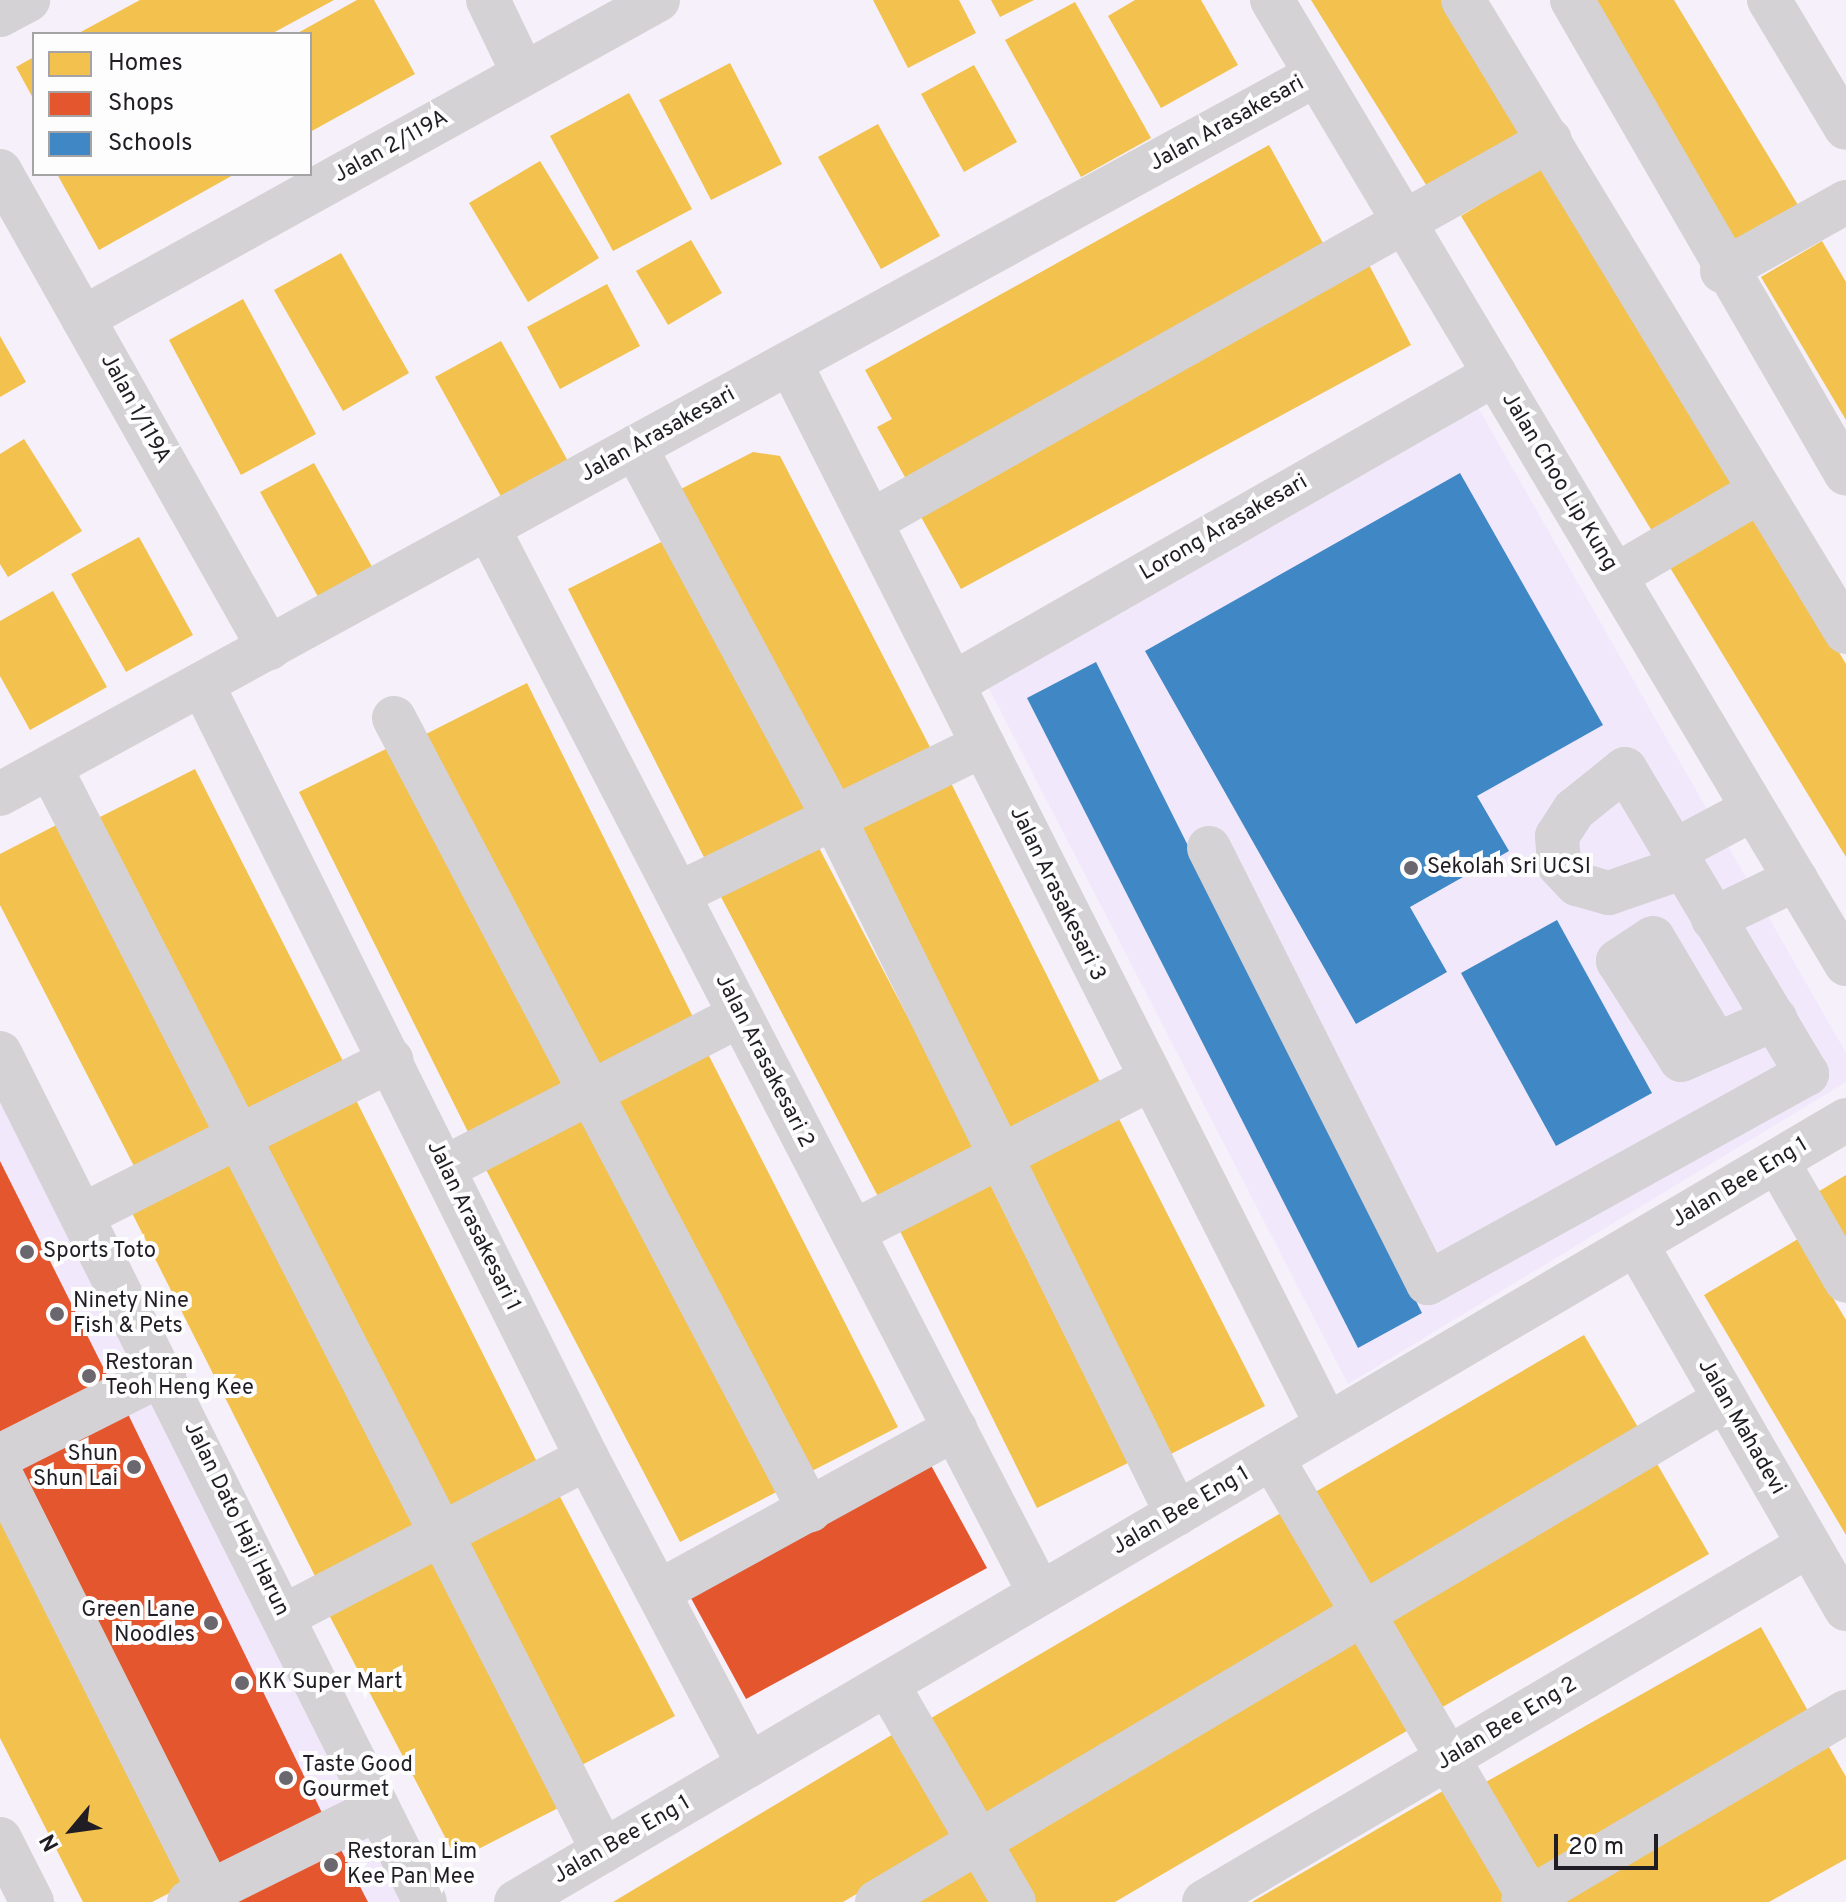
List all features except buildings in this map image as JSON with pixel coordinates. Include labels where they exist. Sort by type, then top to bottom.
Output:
[{"type":"street","points":[[0,15],[28,0]]},
{"type":"street","points":[[488,0],[523,73]]},
{"type":"street","name":"Jalan 2/119A","points":[[83,318],[658,0]]},
{"type":"street","name":"Jalan Choo Lip Kung","points":[[1272,0],[1753,809],[1842,949]]},
{"type":"street","points":[[1463,0],[1550,140],[1758,492],[1846,632]]},
{"type":"street","points":[[1572,0],[1722,271],[1846,474]]},
{"type":"street","points":[[1769,0],[1844,120]]},
{"type":"street","name":"Jalan Arasakesari","points":[[0,794],[1316,75]]},
{"type":"street","points":[[875,519],[1406,226],[1550,140]]},
{"type":"street","name":"Jalan 1/119A","points":[[0,171],[269,648]]},
{"type":"street","points":[[1722,271],[1846,202]]},
{"type":"street","name":"Jalan Arasakesari 3","points":[[790,363],[875,519],[1149,1080],[1327,1425]]},
{"type":"street","name":"Lorong Arasakesari","points":[[954,683],[1495,374]]},
{"type":"street","points":[[635,447],[834,818],[1177,1514]]},
{"type":"street","points":[[1615,576],[1758,492]]},
{"type":"street","name":"Jalan Arasakesari 2","points":[[488,528],[680,893],[739,1016],[1040,1594]]},
{"type":"street","name":"Jalan Arasakesari 1","points":[[202,684],[587,1458],[660,1591],[749,1765]]},
{"type":"street","points":[[394,718],[810,1511]]},
{"type":"street","points":[[680,893],[983,745]]},
{"type":"street","points":[[50,767],[603,1851]]},
{"type":"street","points":[[1209,848],[1428,1283],[1807,1074],[1679,859],[1753,809]]},
{"type":"street","points":[[1713,919],[1796,879]]},
{"type":"street","points":[[444,1168],[739,1016]]},
{"type":"street","points":[[1716,1044],[1775,1019]]},
{"type":"street","name":"Jalan Dato Haji Harun","points":[[0,1053],[85,1214],[425,1902]]},
{"type":"street","points":[[85,1214],[391,1060]]},
{"type":"street","points":[[853,1232],[1149,1080]]},
{"type":"street","name":"Jalan Bee Eng 1","points":[[516,1902],[1846,1120]]},
{"type":"street","points":[[1777,1161],[1846,1281]]},
{"type":"street","name":"Jalan Mahadevi","points":[[1636,1244],[1846,1609]]},
{"type":"street","points":[[0,1456],[164,1373]]},
{"type":"street","points":[[877,1902],[1725,1399]]},
{"type":"street","points":[[660,1591],[955,1429]]},
{"type":"street","points":[[284,1616],[587,1458]]},
{"type":"street","points":[[1272,1458],[1528,1901],[1846,1712]]},
{"type":"street","points":[[0,1473],[205,1898],[378,1808]]},
{"type":"street","name":"Jalan Bee Eng 2","points":[[1204,1902],[1809,1545]]},
{"type":"street","points":[[887,1684],[1014,1902]]},
{"type":"street","points":[[0,1839],[32,1902]]},
{"type":"shaded area","name":"Sekolah Sri UCSI","points":[[1477,406],[1846,1053],[1846,1082],[1348,1384],[986,683]]},
{"type":"shaded area","points":[[0,1078],[412,1902],[224,1902],[0,1455]]},
{"type":"place","name":"Sekolah Sri UCSI","points":[[1411,868]]},
{"type":"place","name":"Sports Toto","points":[[27,1252]]},
{"type":"place","name":"Ninety Nine Fish & Pets","points":[[57,1314]]},
{"type":"place","name":"Restoran Teoh Heng Kee","points":[[89,1376]]},
{"type":"place","name":"Shun Shun Lai","points":[[134,1467]]},
{"type":"place","name":"Green Lane Noodles","points":[[211,1623]]},
{"type":"place","name":"KK Super Mart","points":[[242,1683]]},
{"type":"place","name":"Taste Good Gourmet","points":[[286,1778]]},
{"type":"place","name":"Restoran Lim Kee Pan Mee","points":[[331,1865]]}]
